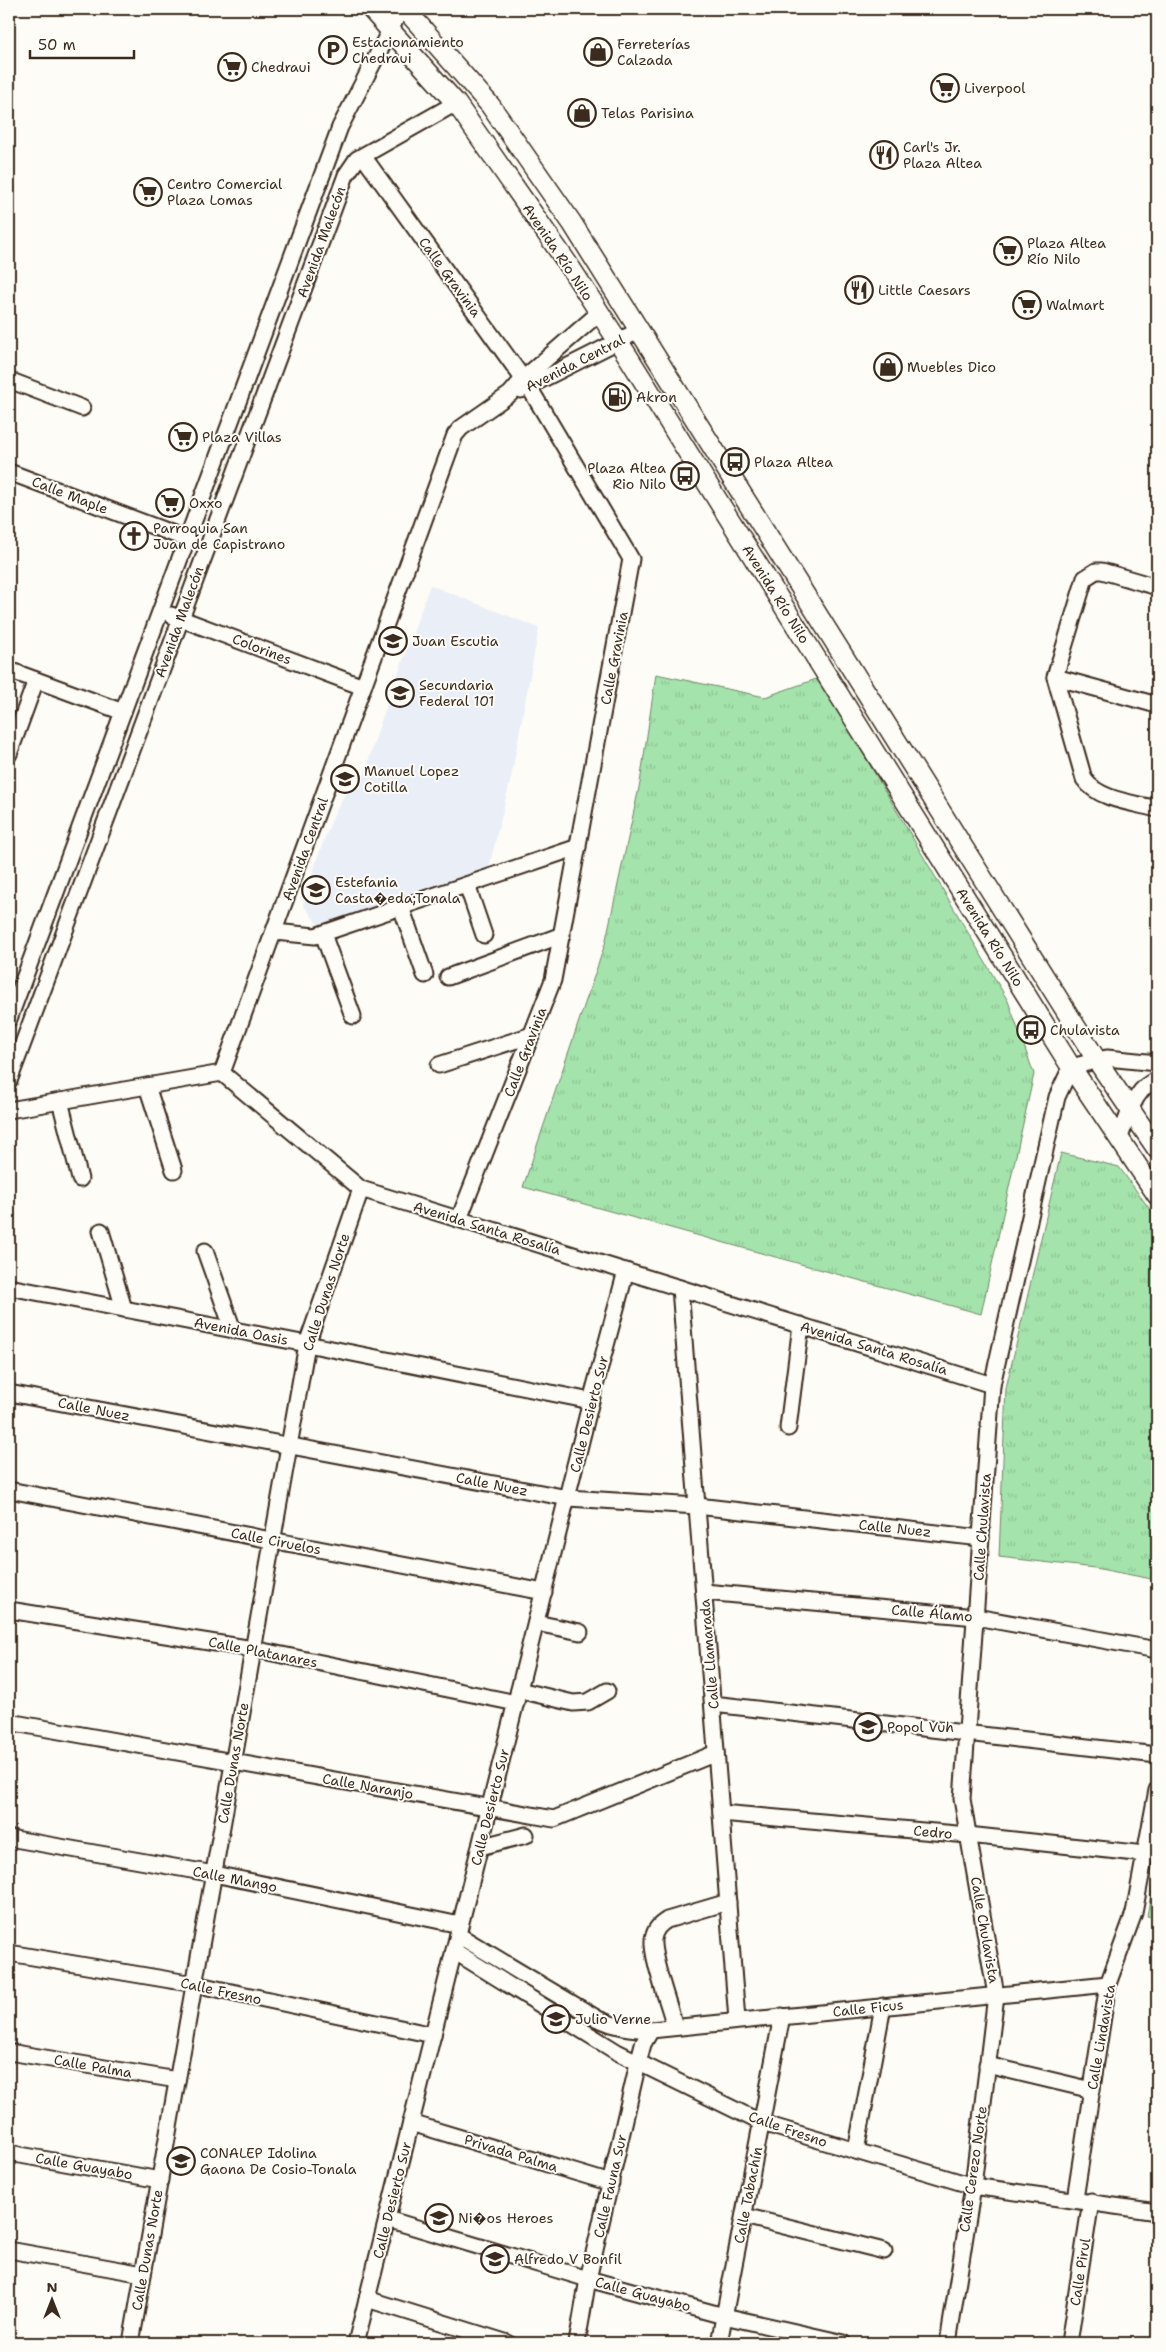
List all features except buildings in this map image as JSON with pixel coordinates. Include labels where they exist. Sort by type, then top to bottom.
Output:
[{"type":"main road","name":"Avenida Río Nilo","points":[[371,9],[456,103],[568,264],[670,424],[1071,1067],[1157,1195]]},
{"type":"main road","name":"Avenida Río Nilo","points":[[405,9],[490,105],[589,250],[1096,1059],[1157,1150]]},
{"type":"main road","points":[[568,264],[589,250]]},
{"type":"main road","points":[[670,424],[678,430],[687,428],[693,415]]},
{"type":"street","name":"Avenida Malecón","points":[[9,1019],[340,127],[401,9]]},
{"type":"street","name":"Avenida Malecón","points":[[9,1081],[346,175],[354,163],[363,156],[456,103]]},
{"type":"street","name":"Calle Gravinia","points":[[363,156],[526,383],[631,559],[553,980],[459,1219]]},
{"type":"street","name":"Avenida Central","points":[[222,1073],[456,436],[461,428],[526,383],[599,313]]},
{"type":"street","name":"Avenida Central","points":[[526,383],[640,330]]},
{"type":"street","points":[[9,380],[82,408]]},
{"type":"street","name":"Calle Maple","points":[[9,472],[187,539]]},
{"type":"street","points":[[1157,587],[1102,571],[1096,571],[1085,578],[1055,677],[1084,779],[1100,793],[1157,809]]},
{"type":"street","name":"Colorines","points":[[160,611],[363,687]]},
{"type":"street","points":[[9,670],[123,712]]},
{"type":"street","points":[[1055,677],[1157,706]]},
{"type":"street","points":[[9,754],[36,680]]},
{"type":"street","points":[[275,932],[304,936],[323,934],[578,847]]},
{"type":"street","points":[[466,885],[484,935]]},
{"type":"street","points":[[401,907],[425,975]]},
{"type":"street","points":[[323,934],[353,1016]]},
{"type":"street","points":[[448,977],[562,935]]},
{"type":"street","points":[[440,1065],[532,1035]]},
{"type":"street","points":[[1071,1067],[1096,1059],[1129,1059],[1157,1063]]},
{"type":"street","points":[[1119,1139],[1137,1096],[1151,1083],[1146,1076],[1143,1066],[1129,1059]]},
{"type":"street","name":"Calle Chulavista","points":[[996,1995],[962,1799],[992,1385],[1056,1096],[1071,1067]]},
{"type":"street","points":[[9,1110],[222,1073]]},
{"type":"street","name":"Avenida Santa Rosalía","points":[[222,1073],[361,1188],[992,1385]]},
{"type":"street","points":[[146,1086],[174,1170]]},
{"type":"street","points":[[60,1101],[80,1179]]},
{"type":"street","name":"Calle Dunas Norte","points":[[131,2343],[307,1344],[361,1188]]},
{"type":"street","points":[[101,1231],[124,1309]]},
{"type":"street","points":[[205,1251],[233,1330]]},
{"type":"street","name":"Calle Desierto Sur","points":[[356,2343],[591,1401],[626,1271]]},
{"type":"street","name":"Avenida Oasis","points":[[9,1287],[591,1401]]},
{"type":"street","name":"Calle Llamarada","points":[[680,1288],[737,2020]]},
{"type":"street","points":[[788,1428],[801,1325]]},
{"type":"street","name":"Calle Nuez","points":[[9,1393],[568,1498],[697,1506],[981,1538]]},
{"type":"street","name":"Calle Ciruelos","points":[[9,1490],[544,1592]]},
{"type":"street","name":"Calle Álamo","points":[[704,1592],[976,1617],[1157,1650]]},
{"type":"street","name":"Calle Platanares","points":[[9,1610],[253,1649],[518,1697],[573,1703],[588,1702],[607,1691]]},
{"type":"street","points":[[536,1623],[580,1632]]},
{"type":"street","points":[[712,1704],[1157,1755]]},
{"type":"street","name":"Calle Naranjo","points":[[9,1722],[554,1819],[716,1752]]},
{"type":"street","name":"Calle Lindavista","points":[[1074,2199],[1108,1984],[1134,1913],[1157,1790]]},
{"type":"street","name":"Cedro","points":[[721,1813],[968,1835],[1145,1854]]},
{"type":"street","points":[[480,1847],[526,1835]]},
{"type":"street","name":"Calle Mango","points":[[9,1838],[214,1874],[459,1930]]},
{"type":"street","points":[[675,2027],[653,1947],[655,1932],[659,1925],[667,1920],[728,1902]]},
{"type":"street","name":"Calle Ficus","points":[[459,1930],[598,2019],[615,2027],[628,2029],[651,2030],[1108,1984]]},
{"type":"street","name":"Calle Fresno","points":[[454,1951],[638,2063],[762,2123],[972,2186],[1091,2201],[1157,2212]]},
{"type":"street","name":"Calle Fresno","points":[[9,1953],[194,1984],[432,2035]]},
{"type":"street","name":"Calle Cerezo Norte","points":[[948,2343],[972,2186],[996,1995]]},
{"type":"street","points":[[856,2151],[883,2006]]},
{"type":"street","name":"Calle Tabachín","points":[[718,2343],[782,2016]]},
{"type":"street","name":"Calle Fauna Sur","points":[[577,2343],[588,2279],[638,2063],[643,2044],[651,2030]]},
{"type":"street","name":"Calle Palma","points":[[9,2052],[177,2080]]},
{"type":"street","points":[[987,2065],[1092,2090]]},
{"type":"street","name":"Privada Palma","points":[[411,2123],[611,2183]]},
{"type":"street","name":"Calle Guayabo","points":[[9,2153],[160,2180]]},
{"type":"street","name":"Calle Pirul","points":[[1069,2343],[1091,2201]]},
{"type":"street","points":[[744,2216],[884,2251]]},
{"type":"street","name":"Calle Guayabo","points":[[387,2219],[588,2279],[724,2316],[844,2343]]},
{"type":"street","points":[[9,2250],[143,2274]]},
{"type":"street","points":[[367,2298],[508,2343]]},
{"type":"shaded area","points":[[430,585],[539,628],[511,778],[489,867],[319,926],[303,905],[318,856],[332,819],[349,786],[360,788],[379,727]]},
{"type":"green space","points":[[656,674],[765,697],[819,678],[1008,1001],[1034,1074],[981,1314],[523,1187],[605,944],[640,783]]},
{"type":"green space","points":[[1061,1153],[1119,1167],[1157,1219],[1157,1580],[1095,1568],[999,1557],[1006,1388]]},
{"type":"green space","points":[[1157,1862],[1157,1918],[1147,1916]]},
{"type":"place","name":"Estacionamiento Chedraui","points":[[333,50]]},
{"type":"place","name":"Ferreterías Calzada","points":[[598,52]]},
{"type":"place","name":"Chedraui","points":[[232,67]]},
{"type":"place","name":"Liverpool","points":[[945,88]]},
{"type":"place","name":"Telas Parisina","points":[[582,113]]},
{"type":"place","name":"Carl's Jr. Plaza Altea","points":[[884,155]]},
{"type":"place","name":"Centro Comercial Plaza Lomas","points":[[148,192]]},
{"type":"place","name":"Plaza Altea Río Nilo","points":[[1008,251]]},
{"type":"place","name":"Little Caesars","points":[[859,290]]},
{"type":"place","name":"Walmart","points":[[1027,305]]},
{"type":"place","name":"Muebles Dico","points":[[888,367]]},
{"type":"place","name":"Akron","points":[[617,397]]},
{"type":"place","name":"Plaza Villas","points":[[183,437]]},
{"type":"place","name":"Plaza Altea","points":[[735,462]]},
{"type":"place","name":"Plaza Altea Rio Nilo","points":[[685,476]]},
{"type":"place","name":"Oxxo","points":[[170,503]]},
{"type":"place","name":"Parroquia San Juan de Capistrano","points":[[134,536]]},
{"type":"place","name":"Juan Escutia","points":[[393,641]]},
{"type":"place","name":"Secundaria Federal 101","points":[[400,693]]},
{"type":"place","name":"Manuel Lopez Cotilla","points":[[345,779]]},
{"type":"place","name":"Estefania Casta�eda;Tonala","points":[[316,890]]},
{"type":"place","name":"Chulavista","points":[[1031,1030]]},
{"type":"place","name":"Popol Vuh","points":[[868,1727]]},
{"type":"place","name":"Julio Verne","points":[[556,2019]]},
{"type":"place","name":"CONALEP Idolina Gaona De Cosio-Tonala","points":[[181,2161]]},
{"type":"place","name":"Ni�os Heroes","points":[[439,2218]]},
{"type":"place","name":"Alfredo V Bonfil","points":[[495,2259]]}]
